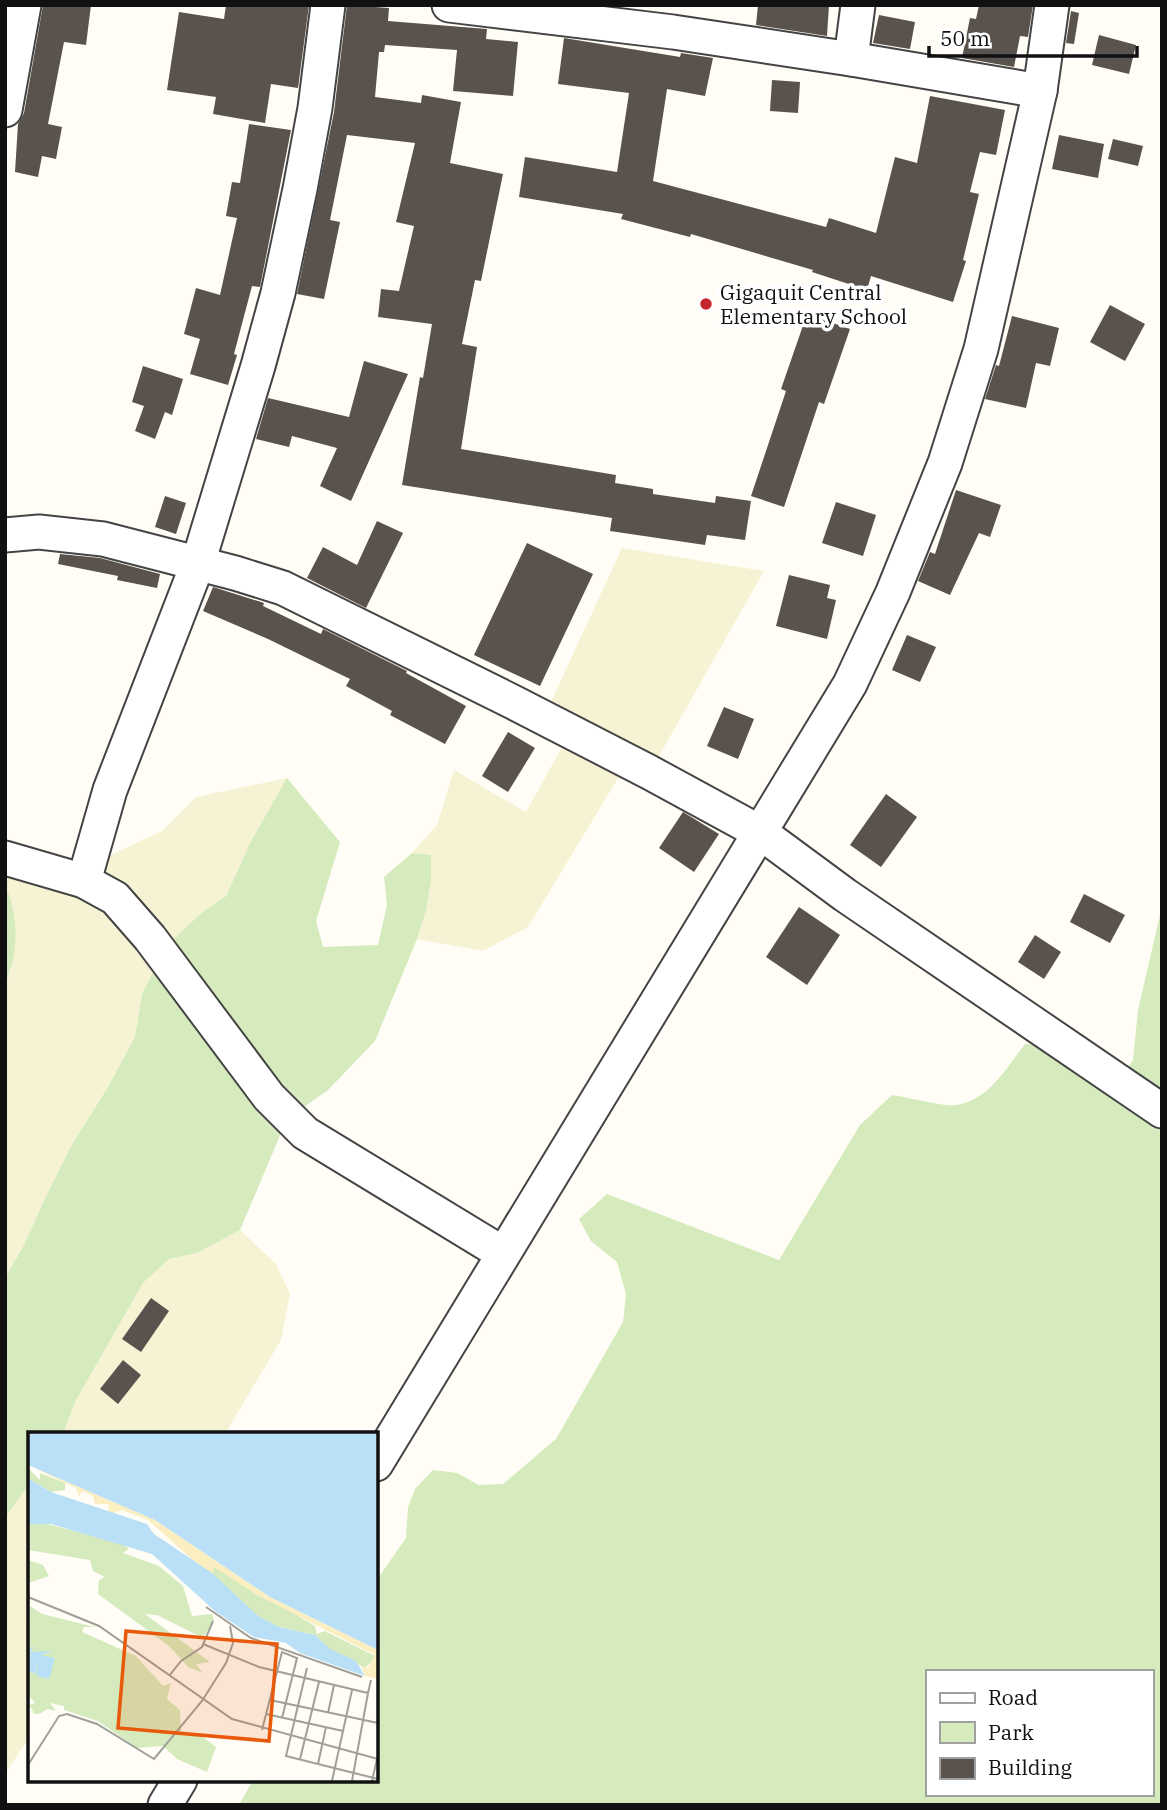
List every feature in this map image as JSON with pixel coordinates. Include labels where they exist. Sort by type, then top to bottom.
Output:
[{"type":"street","points":[[5,110],[24,5]]},
{"type":"street","points":[[84,881],[110,790],[198,562],[258,366],[278,293],[314,108],[328,5]]},
{"type":"street","points":[[449,5],[675,19],[851,59],[1040,91]]},
{"type":"street","points":[[851,59],[858,5]]},
{"type":"street","points":[[378,1461],[850,684],[893,593],[945,463],[981,349],[1040,91],[1052,5]]},
{"type":"street","points":[[5,535],[39,532],[103,539],[198,562],[283,588],[515,702],[761,833],[845,895],[1162,1111]]},
{"type":"street","points":[[5,858],[84,881],[115,898],[143,930],[269,1097],[305,1133],[502,1253]]},
{"type":"street","points":[[165,1805],[179,1782]]},
{"type":"shaded area","points":[[622,548],[764,571],[651,770],[629,760],[528,927],[483,951],[417,939],[426,911],[431,880],[431,856],[412,853],[437,825],[454,770],[526,812],[571,731],[544,717]]},
{"type":"shaded area","points":[[287,778],[251,841],[226,896],[200,914],[166,946],[142,994],[135,1037],[71,1146],[24,1245],[5,1278],[5,984],[11,972],[5,864],[98,861],[162,831],[196,797]]},
{"type":"shaded area","points":[[240,1230],[276,1264],[290,1294],[281,1340],[226,1432],[64,1432],[75,1402],[143,1283],[169,1259],[197,1253]]},
{"type":"shaded area","points":[[28,1486],[28,1739],[5,1774],[5,1518]]},
{"type":"green space","points":[[287,778],[340,842],[316,921],[323,947],[378,945],[387,905],[384,877],[412,853],[431,855],[431,880],[426,911],[417,939],[375,1041],[328,1090],[287,1119],[240,1230],[197,1253],[169,1259],[143,1283],[75,1402],[64,1432],[28,1432],[28,1486],[5,1518],[5,1278],[24,1245],[71,1146],[135,1037],[142,994],[166,946],[200,914],[226,896],[251,841]]},
{"type":"green space","points":[[5,885],[13,909],[16,934],[13,960],[5,984]]},
{"type":"green space","points":[[1162,906],[1162,1805],[239,1805],[252,1782],[378,1782],[378,1578],[406,1538],[408,1507],[415,1489],[433,1470],[457,1473],[479,1485],[503,1484],[556,1439],[623,1322],[626,1294],[617,1262],[591,1241],[579,1219],[607,1194],[779,1260],[860,1125],[892,1095],[951,1105],[969,1102],[996,1081],[1025,1044],[1045,1045],[1112,1091],[1133,1060],[1138,1010]]},
{"type":"building","points":[[43,5],[91,5],[86,45],[64,42],[48,124],[62,127],[56,159],[42,156],[38,177],[15,172],[18,124],[24,113]]},
{"type":"building","points":[[226,5],[309,5],[298,88],[271,84],[265,123],[213,114],[216,97],[167,90],[179,12],[224,19]]},
{"type":"building","points":[[347,5],[389,8],[388,21],[487,29],[486,39],[518,42],[513,96],[453,91],[457,50],[385,45],[384,52],[379,52],[375,97],[421,103],[422,95],[461,102],[450,163],[503,174],[481,281],[475,280],[462,344],[477,347],[461,449],[616,475],[615,483],[653,489],[653,494],[715,503],[716,496],[751,501],[745,540],[707,535],[705,545],[610,531],[612,518],[402,485],[432,324],[378,317],[381,289],[399,291],[414,226],[396,222],[415,143],[347,135],[330,220],[340,222],[324,299],[297,294],[334,112]]},
{"type":"building","points":[[758,5],[829,5],[827,36],[756,25]]},
{"type":"building","points":[[979,5],[1033,5],[1028,37],[1020,36],[1014,67],[962,58],[970,18],[976,19]]},
{"type":"building","points":[[1071,11],[1079,13],[1074,44],[1066,43]]},
{"type":"building","points":[[879,15],[915,22],[910,49],[873,43]]},
{"type":"building","points":[[1099,35],[1136,45],[1129,74],[1092,65]]},
{"type":"building","points":[[564,38],[680,57],[681,53],[713,58],[705,96],[667,89],[653,181],[826,227],[829,218],[876,233],[895,157],[917,163],[930,96],[1005,110],[996,155],[980,152],[970,192],[979,194],[963,260],[966,261],[953,302],[871,276],[867,290],[812,272],[813,270],[691,234],[690,237],[621,219],[623,214],[519,197],[525,157],[617,172],[629,93],[558,84]]},
{"type":"building","points":[[772,80],[800,82],[798,113],[770,111]]},
{"type":"building","points":[[249,124],[291,130],[260,287],[252,286],[228,385],[190,374],[200,339],[184,334],[196,288],[220,295],[237,218],[226,216],[232,182],[240,183]]},
{"type":"building","points":[[1059,135],[1104,144],[1098,178],[1052,169]]},
{"type":"building","points":[[1113,139],[1143,146],[1138,166],[1108,159]]},
{"type":"building","points":[[1110,305],[1145,324],[1125,361],[1090,342]]},
{"type":"building","points":[[807,314],[850,329],[824,404],[819,402],[784,507],[751,496],[786,391],[781,389]]},
{"type":"building","points":[[1012,316],[1059,328],[1050,366],[1036,363],[1026,408],[985,399],[996,365],[999,366]]},
{"type":"building","points":[[364,361],[408,374],[351,501],[320,486],[337,448],[292,436],[289,447],[256,439],[268,398],[349,417]]},
{"type":"building","points":[[143,366],[183,379],[172,415],[165,412],[155,439],[135,431],[144,406],[132,402]]},
{"type":"building","points":[[956,490],[1001,505],[990,537],[979,533],[950,595],[918,581],[930,552],[935,554]]},
{"type":"building","points":[[165,496],[186,503],[176,534],[155,527]]},
{"type":"building","points":[[836,502],[876,515],[863,556],[822,543]]},
{"type":"building","points":[[377,521],[403,533],[366,608],[307,578],[323,547],[357,565]]},
{"type":"building","points":[[527,543],[593,574],[540,686],[474,655]]},
{"type":"building","points":[[60,554],[100,558],[160,574],[157,588],[117,580],[118,576],[58,564]]},
{"type":"building","points":[[789,575],[830,585],[827,598],[836,600],[827,639],[776,626]]},
{"type":"building","points":[[213,587],[264,603],[263,606],[321,634],[323,629],[407,671],[406,673],[466,706],[445,744],[390,715],[392,711],[346,686],[350,679],[203,611]]},
{"type":"building","points":[[907,635],[936,647],[920,682],[892,670]]},
{"type":"building","points":[[724,707],[754,719],[738,759],[707,746]]},
{"type":"building","points":[[508,732],[535,748],[508,792],[482,776]]},
{"type":"building","points":[[886,794],[917,817],[881,867],[850,845]]},
{"type":"building","points":[[683,812],[719,834],[694,872],[659,848]]},
{"type":"building","points":[[1084,894],[1125,915],[1110,943],[1070,922]]},
{"type":"building","points":[[799,907],[840,935],[807,985],[766,957]]},
{"type":"building","points":[[1035,935],[1061,952],[1044,979],[1018,962]]},
{"type":"building","points":[[151,1298],[169,1311],[141,1352],[122,1339]]},
{"type":"building","points":[[123,1360],[141,1375],[118,1404],[100,1389]]},
{"type":"place","name":"Gigaquit Central Elementary School","points":[[706,304]]}]
